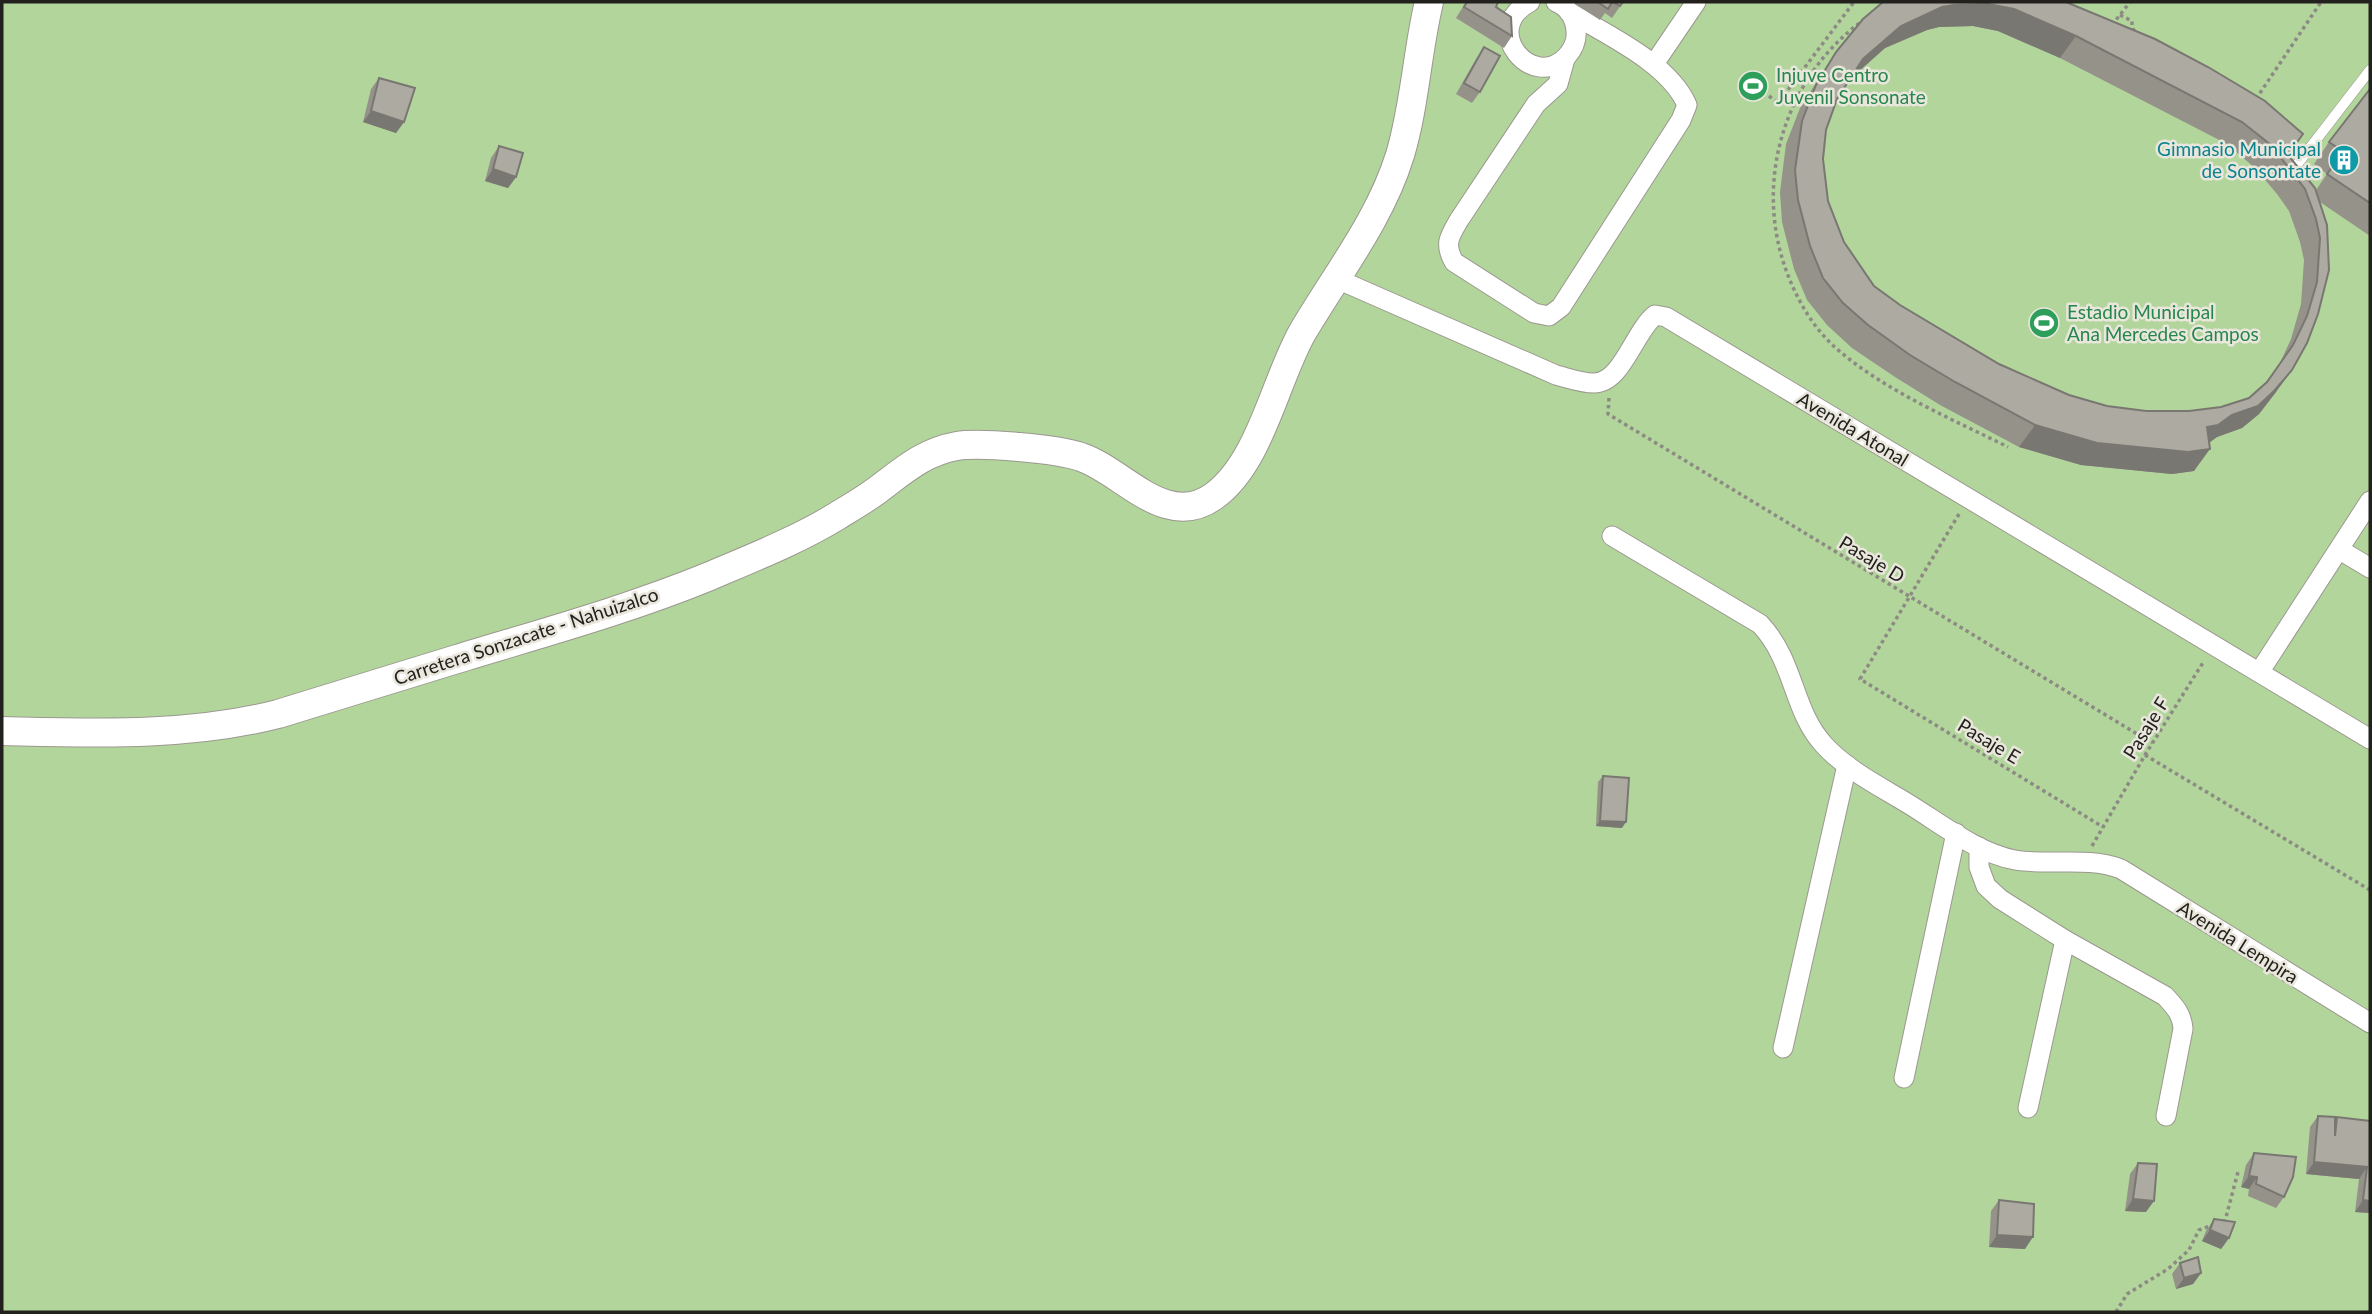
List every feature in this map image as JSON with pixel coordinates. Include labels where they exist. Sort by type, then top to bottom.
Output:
[{"type":"street","name":"Carretera Sonzacate - Nahuizalco","points":[[2,731],[131,733],[251,721],[598,618],[709,576],[818,528],[873,494],[916,459],[952,447],[979,444],[1069,453],[1093,462],[1153,499],[1181,507],[1205,502],[1222,489],[1241,466],[1301,334],[1337,279],[1376,209],[1400,156],[1411,109],[1429,2]]},
{"type":"street","points":[[1530,2],[1519,8],[1513,17],[1509,37],[1518,56],[1535,66],[1556,64],[1568,54],[1598,41],[1615,40]]},
{"type":"street","points":[[1654,64],[1696,2]]},
{"type":"street","points":[[1562,7],[1654,64],[1681,91],[1687,105],[1681,120],[1561,307],[1549,316],[1534,313],[1454,262],[1447,250],[1450,235],[1459,220],[1536,104],[1558,84],[1576,37],[1576,23],[1562,7]]},
{"type":"street","points":[[1535,66],[1536,104]]},
{"type":"street","points":[[1337,279],[1556,375],[1582,382],[1602,383]]},
{"type":"street","name":"Avenida Atonal","points":[[1602,383],[1616,373],[1644,323],[1655,315],[1667,317],[2370,739]]},
{"type":"street","points":[[2260,671],[2370,501]]},
{"type":"street","points":[[1612,536],[1760,624],[1774,638],[1784,657],[1807,720],[1824,745],[1846,765],[1979,847],[1979,867],[1986,886],[2000,900],[2165,996],[2182,1017],[2183,1029],[2166,1116]]},
{"type":"street","points":[[2340,550],[2370,568]]},
{"type":"street","points":[[1783,1048],[1846,765]]},
{"type":"street","points":[[1904,1078],[1956,833]]},
{"type":"street","name":"Avenida Lempira","points":[[1979,847],[2013,860],[2104,863],[2121,869],[2370,1024]]},
{"type":"street","points":[[2028,1108],[2065,940]]},
{"type":"lane","points":[[2282,184],[2370,70]]},
{"type":"path","points":[[1769,96],[1778,103],[1854,2]]},
{"type":"path","points":[[2108,32],[2130,2]]},
{"type":"path","points":[[2250,104],[2254,103],[2321,2]]},
{"type":"path","points":[[2120,15],[2132,21],[2134,31],[2138,34]]},
{"type":"path","points":[[1867,17],[1826,57],[1798,96],[1785,124],[1777,150],[1773,193],[1774,230],[1780,255],[1803,309],[1836,348],[1889,385],[2008,447]]},
{"type":"path","name":"Pasaje D","points":[[1602,383],[1609,393],[1608,414],[2152,743]]},
{"type":"path","points":[[1909,597],[1969,498]]},
{"type":"path","name":"Pasaje E","points":[[1909,597],[1860,679],[2103,827]]},
{"type":"path","name":"Pasaje F","points":[[2103,827],[2215,644]]},
{"type":"path","points":[[2145,755],[2370,890]]},
{"type":"path","points":[[2116,1312],[2127,1294],[2168,1269],[2189,1250],[2199,1230],[2225,1221],[2238,1172]]},
{"type":"green space","points":[[2,2],[2370,2],[2370,1312],[2,1312]]},
{"type":"building","points":[[1467,2],[1498,2],[1496,7],[1511,17],[1512,36],[1464,7]]},
{"type":"building","points":[[1598,2],[1612,2],[1608,9]]},
{"type":"building","points":[[1883,2],[2066,2],[2155,39],[2208,67],[2265,101],[2303,134],[2288,155],[2315,188],[2327,225],[2329,270],[2318,314],[2307,343],[2292,370],[2274,391],[2258,406],[2232,415],[2218,425],[2207,427],[2210,449],[2188,452],[2097,443],[2035,425],[1955,382],[1910,355],[1843,303],[1823,278],[1810,246],[1798,200],[1795,170],[1802,121],[1816,85],[1836,52],[1863,19]],"holes":[[[1988,4],[2014,9],[2076,36],[2242,122],[2271,145],[2305,189],[2320,238],[2317,282],[2307,316],[2293,345],[2267,382],[2249,398],[2221,407],[2189,411],[2146,411],[2107,406],[2069,395],[1999,364],[1900,305],[1874,286],[1844,242],[1828,201],[1823,159],[1826,130],[1837,99],[1863,59],[1901,26],[1942,7]]]},
{"type":"building","points":[[1484,47],[1500,56],[1480,92],[1464,83]]},
{"type":"building","points":[[379,78],[415,88],[404,122],[371,111]]},
{"type":"building","points":[[2370,89],[2370,203],[2327,174],[2344,152],[2329,142]]},
{"type":"building","points":[[499,146],[523,153],[516,177],[493,169]]},
{"type":"building","points":[[1603,776],[1629,778],[1626,822],[1600,821]]},
{"type":"building","points":[[2318,1116],[2335,1117],[2335,1136],[2337,1117],[2370,1121],[2370,1201],[2363,1200],[2367,1167],[2314,1162]]},
{"type":"building","points":[[2254,1153],[2296,1157],[2293,1177],[2284,1197],[2256,1184],[2257,1177],[2249,1176]]},
{"type":"building","points":[[2138,1163],[2157,1164],[2154,1201],[2133,1199]]},
{"type":"building","points":[[1999,1200],[2034,1204],[2033,1237],[1997,1235]]},
{"type":"building","points":[[2214,1219],[2235,1222],[2229,1238],[2210,1230]]},
{"type":"building","points":[[2198,1257],[2201,1273],[2184,1278],[2180,1263]]},
{"type":"place","name":"Injuve Centro Juvenil Sonsonate","points":[[1753,86]]},
{"type":"place","name":"Gimnasio Municipal de Sonsontate","points":[[2344,160]]},
{"type":"place","name":"Estadio Municipal Ana Mercedes Campos","points":[[2044,323]]}]
